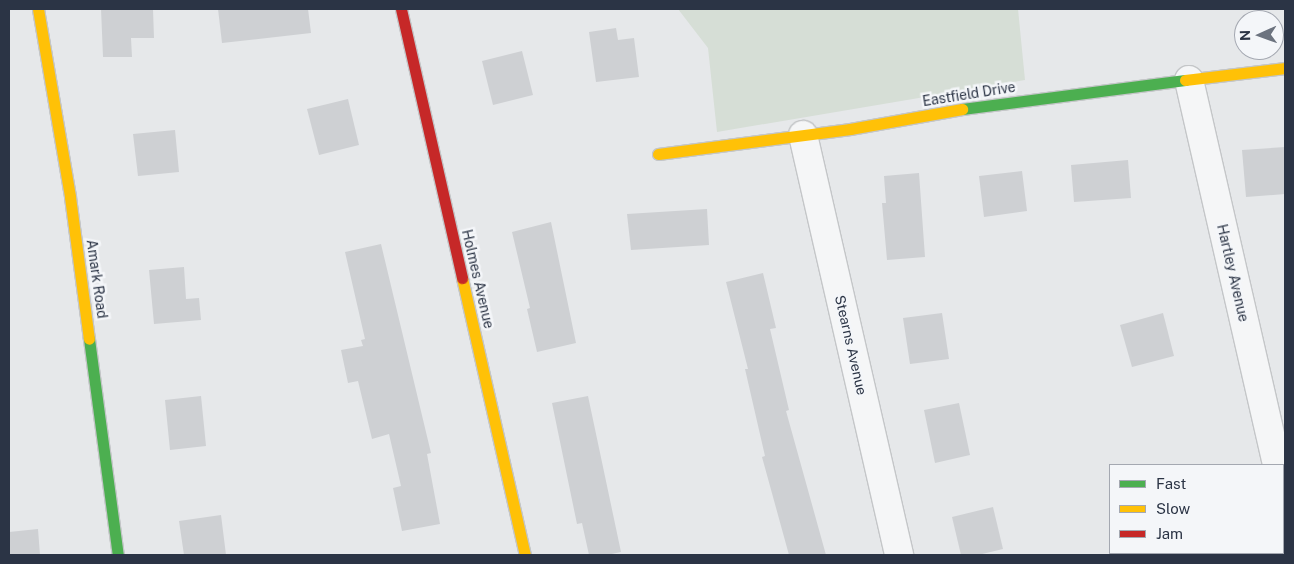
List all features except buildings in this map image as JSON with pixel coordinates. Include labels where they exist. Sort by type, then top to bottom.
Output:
[{"type":"street","name":"Amark Road","points":[[38,9],[70,197],[118,555]]},
{"type":"street","name":"Holmes Avenue","points":[[401,9],[525,555]]},
{"type":"street","name":"Eastfield Drive","points":[[658,154],[803,135],[997,103],[1285,68]]},
{"type":"street","name":"Hartley Avenue","points":[[1189,80],[1277,464]]},
{"type":"street","name":"Stearns Avenue","points":[[803,135],[899,555]]},
{"type":"shaded area","points":[[678,9],[1018,9],[1025,80],[717,132],[708,48]]},
{"type":"traffic: fast","points":[[962,109],[1185,80]]},
{"type":"traffic: fast","points":[[89,339],[118,555]]},
{"type":"traffic: slow","points":[[38,9],[70,197],[89,339]]},
{"type":"traffic: slow","points":[[1185,80],[1285,68]]},
{"type":"traffic: slow","points":[[658,154],[850,129],[962,109]]},
{"type":"traffic: slow","points":[[462,278],[525,555]]},
{"type":"traffic: jam","points":[[401,9],[462,278]]}]
